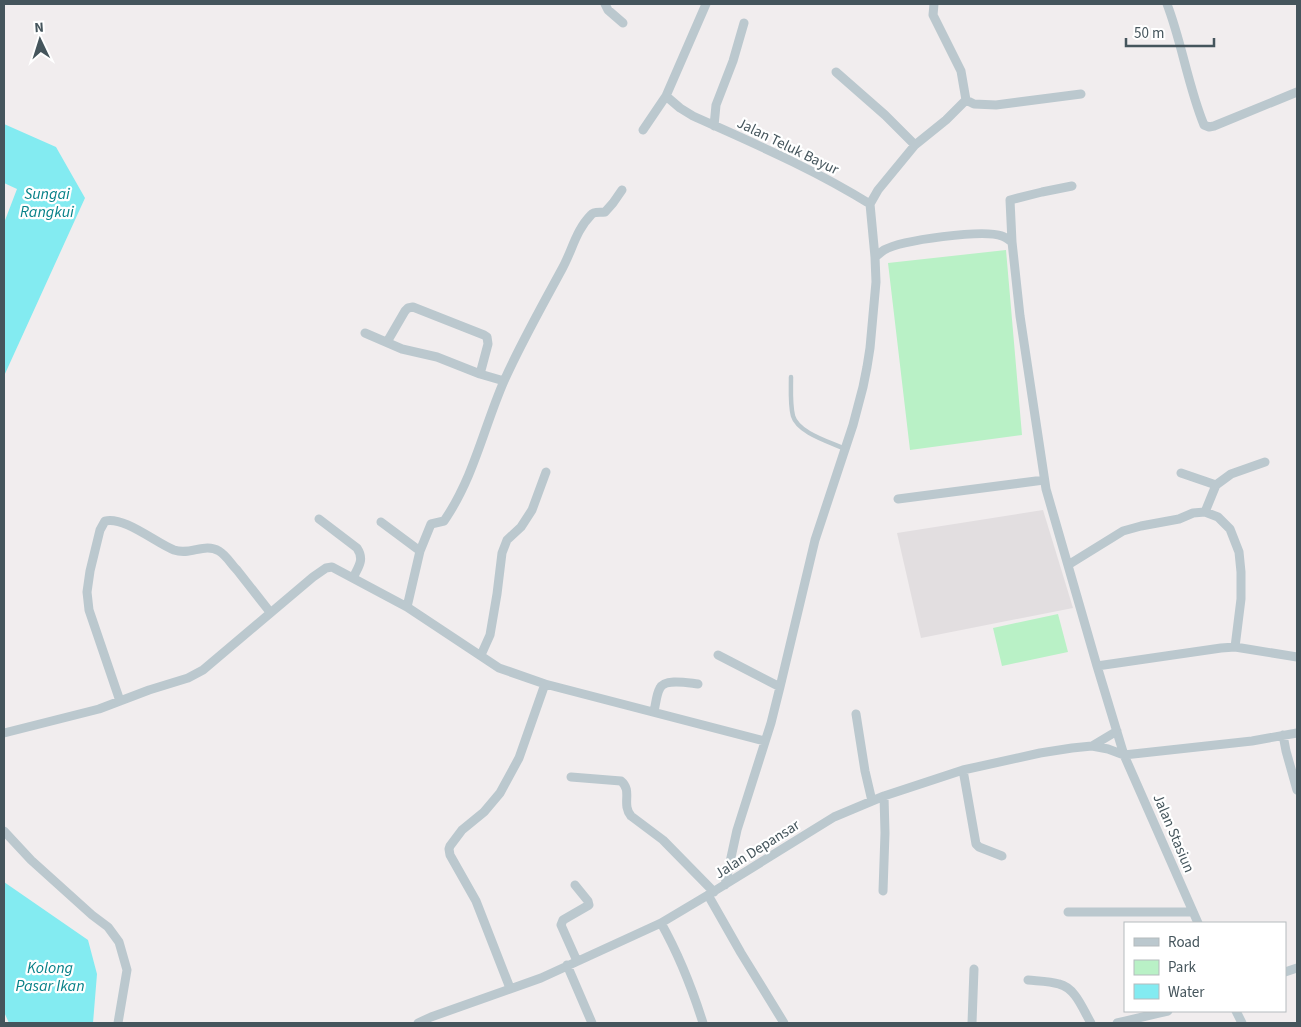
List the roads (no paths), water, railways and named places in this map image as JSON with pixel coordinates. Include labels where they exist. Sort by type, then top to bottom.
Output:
[{"type":"street","points":[[605,4],[608,10],[623,23]]},
{"type":"street","points":[[643,130],[666,96],[706,4]]},
{"type":"street","points":[[934,4],[933,15],[961,71],[966,100]]},
{"type":"street","points":[[1167,4],[1204,126],[1214,126],[1297,92]]},
{"type":"street","points":[[714,126],[716,105],[733,60],[744,23]]},
{"type":"street","points":[[836,72],[885,115],[915,145]]},
{"type":"street","points":[[966,100],[974,104],[996,105],[1081,94]]},
{"type":"street","name":"Jalan Teluk Bayur","points":[[666,96],[693,116],[811,170],[870,204]]},
{"type":"street","points":[[725,885],[737,830],[771,723],[815,540],[853,425],[867,367],[876,282],[870,204],[878,190],[915,145],[946,120],[966,100]]},
{"type":"street","name":"Jalan Stasiun","points":[[1072,186],[1010,200],[1012,242],[1020,316],[1044,480],[1096,666],[1124,755],[1197,922]]},
{"type":"street","points":[[408,607],[420,551],[431,524],[444,521],[467,481],[504,381],[564,266],[576,237],[590,216],[596,212],[605,212],[622,190]]},
{"type":"street","points":[[875,257],[884,250],[897,246],[962,234],[991,234],[1002,236],[1012,242]]},
{"type":"street","points":[[387,342],[405,311],[413,307],[487,337],[488,344],[480,374]]},
{"type":"street","points":[[365,333],[402,349],[437,357],[480,374],[504,381]]},
{"type":"street","points":[[1205,512],[1216,484],[1231,474],[1265,462]]},
{"type":"street","points":[[481,655],[490,636],[504,547],[507,540],[521,527],[532,510],[546,472]]},
{"type":"street","points":[[1181,473],[1216,484]]},
{"type":"street","points":[[898,499],[1044,480]]},
{"type":"street","points":[[1068,564],[1123,531],[1179,519],[1193,513],[1205,512],[1218,517],[1230,529],[1239,552],[1241,599],[1235,647]]},
{"type":"street","points":[[320,519],[357,548],[361,554],[361,560],[353,578]]},
{"type":"street","points":[[120,701],[89,610],[86,592],[100,530],[105,521],[113,520],[140,530],[168,547],[184,553],[208,548],[220,551],[270,612]]},
{"type":"street","points":[[381,522],[420,551]]},
{"type":"street","points":[[4,734],[99,710],[188,678],[203,670],[241,639],[312,576],[326,568],[332,567],[408,607],[500,668],[545,684],[764,741]]},
{"type":"street","points":[[1096,666],[1235,647],[1297,657]]},
{"type":"street","points":[[718,655],[780,687]]},
{"type":"street","points":[[654,712],[662,685],[676,682],[698,684]]},
{"type":"street","points":[[510,988],[476,902],[448,849],[462,830],[484,812],[500,793],[519,758],[545,684]]},
{"type":"street","points":[[856,714],[872,801]]},
{"type":"street","points":[[1092,746],[1117,731]]},
{"type":"street","points":[[1124,755],[1252,741],[1297,733]]},
{"type":"street","points":[[1283,735],[1297,790]]},
{"type":"street","name":"Jalan Depansar","points":[[418,1023],[541,978],[661,922],[711,894],[834,817],[884,796],[963,770],[1040,753],[1092,746],[1124,755]]},
{"type":"street","points":[[963,770],[976,844],[1002,856]]},
{"type":"street","points":[[571,777],[621,781],[625,784],[628,812],[663,840],[711,894],[741,952],[784,1023]]},
{"type":"street","points":[[883,891],[884,796]]},
{"type":"street","points":[[4,831],[31,860],[108,927],[119,942],[127,970],[118,1023]]},
{"type":"street","points":[[575,885],[589,905],[563,920],[562,925],[577,961]]},
{"type":"street","points":[[1068,912],[1192,912]]},
{"type":"street","points":[[661,922],[674,945],[703,1023]]},
{"type":"street","points":[[567,965],[592,1023]]},
{"type":"street","points":[[972,1023],[974,969]]},
{"type":"street","points":[[1028,980],[1059,984],[1067,987],[1074,994],[1091,1023]]},
{"type":"street","points":[[1117,1023],[1164,1012]]},
{"type":"lane","points":[[791,377],[793,416],[796,423],[811,434],[845,449]]},
{"type":"water","name":"Sungai Rangkui","points":[[4,124],[56,147],[85,198],[4,376],[4,223],[17,189],[4,183]]},
{"type":"water","name":"Kolong Pasar Ikan","points":[[4,882],[88,940],[97,974],[93,1023],[9,1023],[4,1012]]}]
